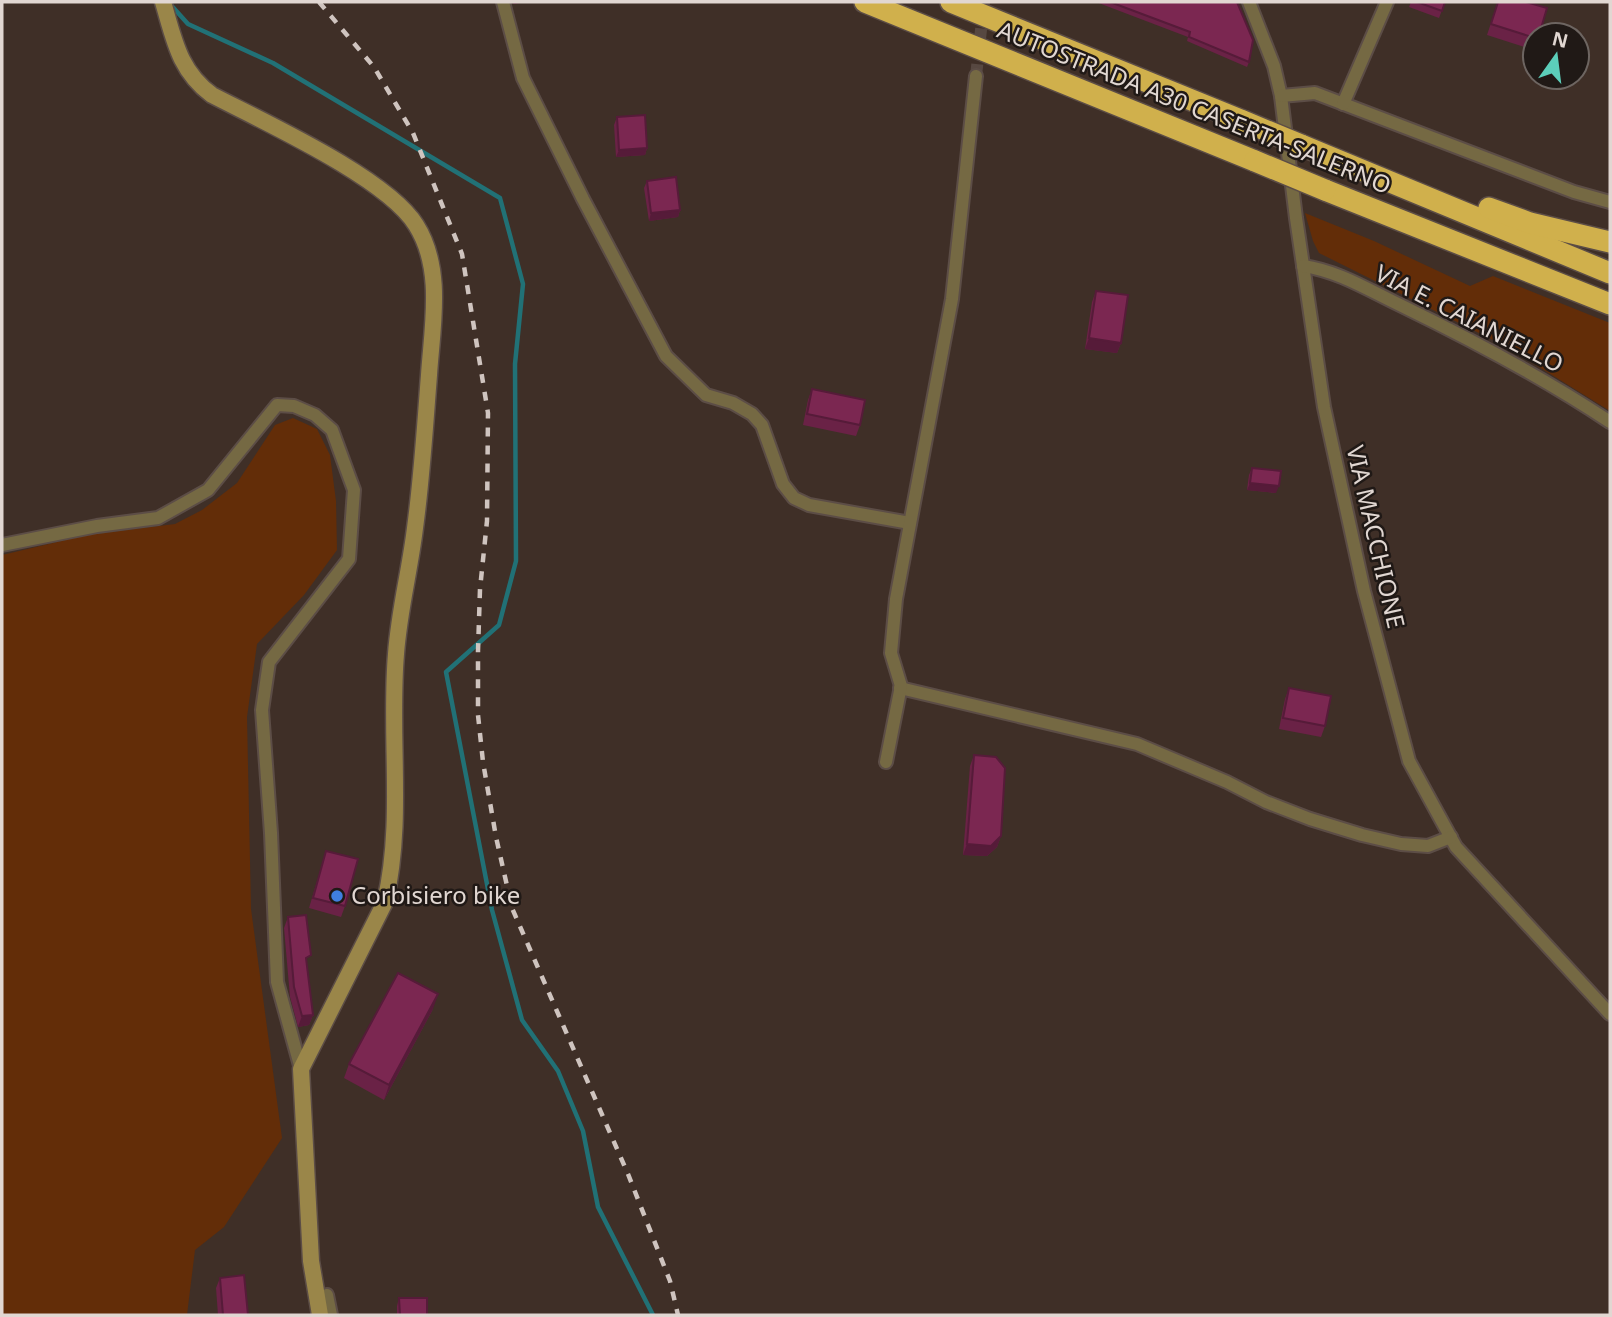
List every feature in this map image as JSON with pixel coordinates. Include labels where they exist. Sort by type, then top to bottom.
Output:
[{"type":"highway","name":"AUTOSTRADA A30 CASERTA-SALERNO","points":[[865,2],[1610,304]]},
{"type":"highway","name":"AUTOSTRADA A30 CASERTA-SALERNO","points":[[951,2],[1301,145]]},
{"type":"highway","points":[[1301,145],[1530,223],[1610,242]]},
{"type":"highway","points":[[1301,145],[1610,273]]},
{"type":"main road","points":[[163,2],[178,52],[191,76],[212,95],[348,168],[387,194],[416,224],[432,260],[434,292],[422,471],[396,654],[393,718],[396,812],[392,871],[385,901],[301,1069],[311,1261],[320,1315]]},
{"type":"street","points":[[503,2],[523,78],[666,356],[706,395],[733,403],[752,414],[762,425],[774,464],[783,484],[794,498],[809,505],[910,523]]},
{"type":"street","name":"VIA MACCHIONE","points":[[1249,2],[1274,66],[1281,96],[1324,407],[1364,591],[1409,761],[1456,847],[1610,1014]]},
{"type":"street","points":[[1343,104],[1387,2]]},
{"type":"street","points":[[886,762],[900,688],[891,653],[896,599],[952,299],[976,76]]},
{"type":"street","points":[[1281,96],[1315,93],[1574,192],[1610,202]]},
{"type":"street","name":"VIA E. CAIANIELLO","points":[[1303,265],[1328,270],[1447,328],[1557,388],[1610,422]]},
{"type":"street","points":[[2,545],[97,526],[159,518],[208,490],[277,405],[294,406],[316,415],[332,430],[354,490],[349,559],[269,662],[262,710],[271,833],[277,982],[301,1069]]},
{"type":"street","points":[[900,688],[1137,744],[1227,782],[1266,802],[1362,835],[1401,844],[1428,846],[1451,837]]},
{"type":"street","points":[[327,1295],[331,1315]]},
{"type":"shaded area","points":[[1305,213],[1374,241],[1470,286],[1493,276],[1610,323],[1610,411],[1505,346],[1319,253]]},
{"type":"shaded area","points":[[293,418],[317,429],[330,455],[336,501],[337,550],[304,595],[257,644],[247,717],[251,909],[282,1138],[224,1227],[195,1250],[187,1315],[2,1315],[2,555],[87,535],[175,524],[202,510],[237,483],[275,425]]},
{"type":"building","points":[[1110,2],[1237,2],[1253,40],[1249,62],[1189,37],[1190,32]]},
{"type":"building","points":[[1417,2],[1445,2],[1442,11]]},
{"type":"building","points":[[1498,2],[1526,2],[1547,8],[1543,21],[1521,21],[1521,34],[1491,24]]},
{"type":"building","points":[[645,115],[647,148],[619,150],[617,117]]},
{"type":"building","points":[[676,177],[680,210],[651,213],[647,181]]},
{"type":"building","points":[[1096,291],[1128,295],[1121,343],[1089,338]]},
{"type":"building","points":[[812,389],[865,400],[860,425],[807,414]]},
{"type":"building","points":[[1252,468],[1281,471],[1279,486],[1250,483]]},
{"type":"building","points":[[1289,688],[1331,696],[1325,726],[1283,718]]},
{"type":"building","points":[[974,755],[996,757],[1005,768],[1001,836],[991,846],[967,844]]},
{"type":"building","points":[[326,851],[358,859],[345,906],[313,898]]},
{"type":"building","points":[[306,915],[311,955],[306,958],[313,1015],[302,1016],[294,987],[288,917]]},
{"type":"building","points":[[398,973],[438,994],[389,1085],[349,1064]]},
{"type":"building","points":[[244,1275],[248,1315],[223,1315],[220,1278]]},
{"type":"building","points":[[399,1298],[427,1298],[427,1315],[400,1315]]},
{"type":"waterway","points":[[170,4],[188,24],[273,63],[500,198],[523,284],[515,364],[516,561],[499,625],[446,672],[492,910],[522,1020],[558,1071],[583,1131],[598,1207],[653,1315]]},
{"type":"tunnel","points":[[976,76],[984,2]]},
{"type":"railway","points":[[319,2],[374,67],[413,133],[462,254],[488,413],[487,521],[480,589],[478,715],[496,837],[512,908],[628,1174],[670,1281],[678,1315]]},
{"type":"place","name":"Corbisiero bike","points":[[337,896]]}]
